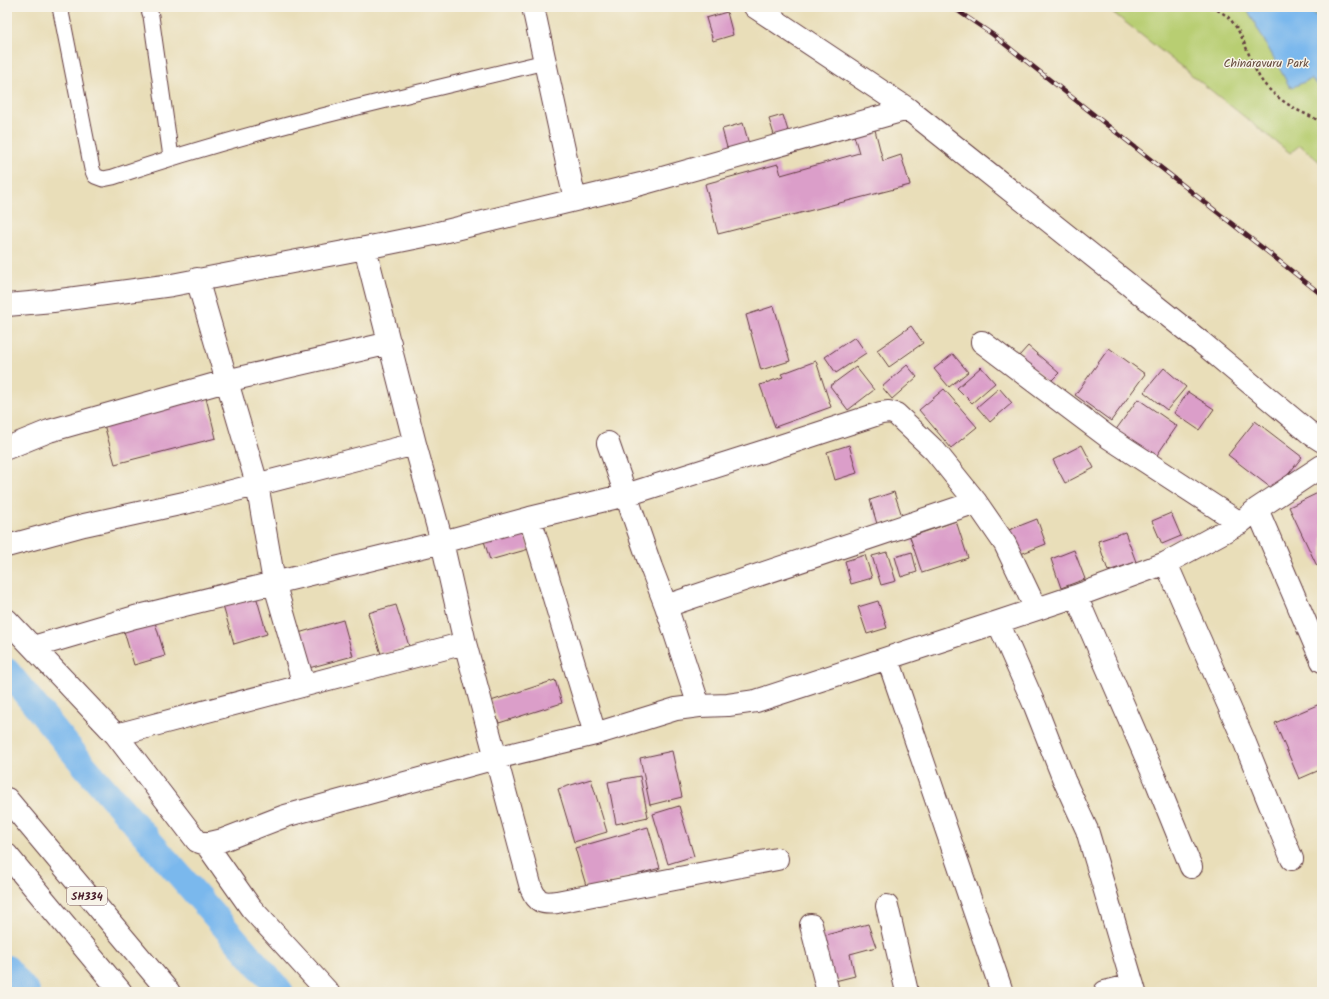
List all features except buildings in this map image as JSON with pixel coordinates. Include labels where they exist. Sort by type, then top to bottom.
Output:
[{"type":"street","points":[[533,7],[576,200]]},
{"type":"street","points":[[754,7],[908,109],[1195,337],[1311,434],[1322,441]]},
{"type":"street","points":[[7,305],[54,301],[172,284],[434,234],[641,184],[908,109]]},
{"type":"street","points":[[365,248],[442,542],[465,643],[530,888],[535,898],[544,903],[557,902],[777,859]]},
{"type":"street","points":[[198,279],[226,381],[257,484],[274,582],[304,685]]},
{"type":"street","points":[[982,342],[1108,437],[1240,523]]},
{"type":"street","points":[[7,448],[49,431],[226,381],[390,343]]},
{"type":"street","points":[[33,647],[135,616],[442,542],[530,518],[626,495],[880,413],[889,412],[896,414],[935,451],[976,502],[1008,550],[1036,609]]},
{"type":"street","points":[[608,443],[666,606],[699,706]]},
{"type":"street","points":[[7,546],[84,526],[193,501],[416,444]]},
{"type":"street","points":[[7,620],[116,735],[197,841],[206,844],[223,840],[285,816],[496,758],[595,734],[676,709],[756,701],[888,659],[1076,596],[1166,563],[1240,523],[1322,466]]},
{"type":"street","points":[[666,606],[976,502]]},
{"type":"street","points":[[1257,510],[1322,661]]},
{"type":"street","points":[[530,518],[595,734]]},
{"type":"street","points":[[1166,563],[1243,738],[1292,859]]},
{"type":"street","points":[[1076,596],[1155,778],[1191,867]]},
{"type":"street","points":[[998,622],[1035,706],[1064,780],[1087,830],[1134,988],[1105,992]]},
{"type":"street","points":[[116,735],[465,643]]},
{"type":"street","points":[[888,659],[1002,992]]},
{"type":"street","name":"SH334","points":[[7,799],[169,992]]},
{"type":"street","points":[[206,844],[251,908],[328,992]]},
{"type":"street","name":"SH334","points":[[7,855],[121,992]]},
{"type":"street","points":[[887,906],[907,992]]},
{"type":"street","points":[[811,926],[828,992]]},
{"type":"lane","points":[[60,7],[92,169],[95,176],[103,179],[172,157],[302,121],[545,62]]},
{"type":"lane","points":[[148,7],[172,157]]},
{"type":"path","points":[[1212,7],[1227,17],[1236,28],[1255,68],[1265,85],[1276,97],[1300,111],[1316,118],[1322,123]]},
{"type":"green space","name":"Chinaravuru Park","points":[[1106,7],[1322,7],[1322,164],[1300,145],[1290,153]]},
{"type":"water","points":[[1246,7],[1303,7],[1315,15],[1322,17],[1322,89],[1311,79],[1293,87],[1289,86]]},
{"type":"waterway","points":[[7,671],[82,763],[281,992]]},
{"type":"waterway","points":[[7,968],[27,992]]},
{"type":"railway","points":[[952,7],[992,34],[1322,295]]}]
